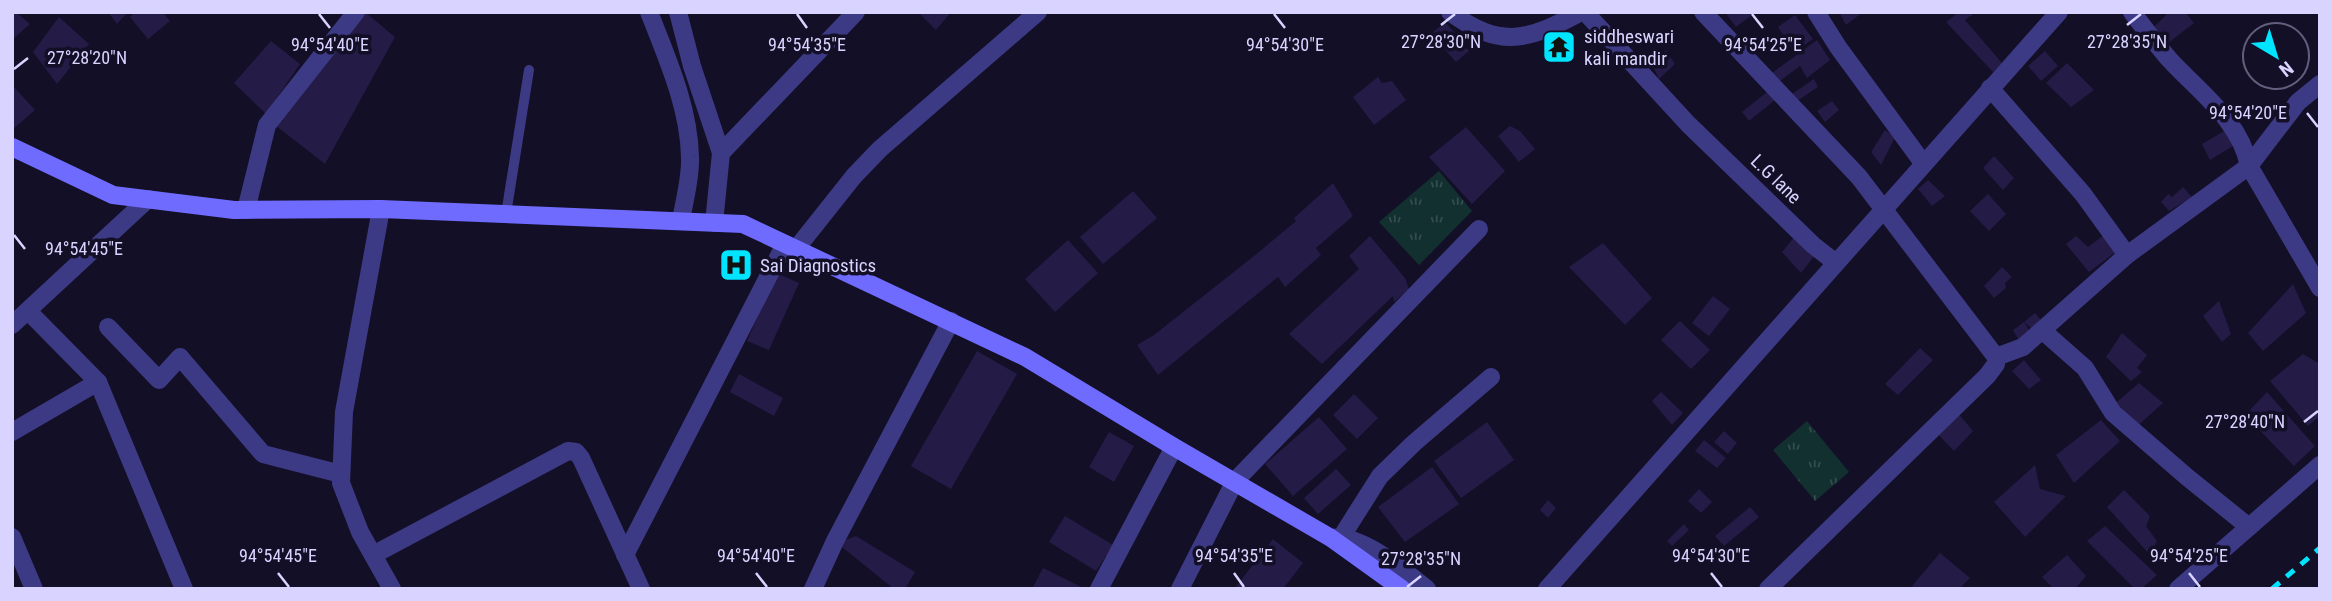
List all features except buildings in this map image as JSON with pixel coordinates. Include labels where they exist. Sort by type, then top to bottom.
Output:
[{"type":"main road","points":[[12,147],[113,195],[246,210],[382,209],[743,224],[1025,357],[1174,447],[1336,537],[1402,589]]},
{"type":"street","points":[[246,210],[267,125],[356,12]]},
{"type":"street","points":[[649,12],[679,93],[687,131],[690,157],[681,221]]},
{"type":"street","points":[[678,12],[721,153],[714,223]]},
{"type":"street","points":[[721,153],[856,12]]},
{"type":"street","points":[[625,555],[791,246],[880,149],[1038,12]]},
{"type":"street","points":[[1450,12],[1486,33],[1520,38],[1545,32],[1583,12]]},
{"type":"street","name":"L.G lane","points":[[1583,12],[1688,124],[1813,245],[1836,263]]},
{"type":"street","points":[[1703,12],[1843,159],[1885,209],[1996,357],[1996,364],[1987,376],[1768,589]]},
{"type":"street","points":[[1816,12],[1845,57],[1923,163]]},
{"type":"street","points":[[1547,589],[2059,12]]},
{"type":"street","points":[[2132,12],[2168,58],[2234,127],[2249,166],[2320,288]]},
{"type":"street","points":[[1996,357],[2023,346],[2043,331],[2127,255],[2249,166],[2298,102],[2320,84]]},
{"type":"street","points":[[1990,88],[2083,194],[2127,255]]},
{"type":"street","points":[[12,325],[148,199]]},
{"type":"street","points":[[382,209],[345,412],[341,483],[360,532],[392,589]]},
{"type":"street","points":[[1180,589],[1235,481],[1479,229]]},
{"type":"street","points":[[28,311],[97,382],[184,589]]},
{"type":"street","points":[[813,589],[835,541],[951,321]]},
{"type":"street","points":[[108,327],[159,380],[180,357],[263,454],[341,474]]},
{"type":"street","points":[[2043,331],[2085,368],[2095,380],[2103,400],[2113,413],[2176,469],[2249,527]]},
{"type":"street","points":[[1427,589],[1382,556],[1336,537],[1380,476],[1491,377]]},
{"type":"street","points":[[12,432],[97,382]]},
{"type":"street","points":[[1098,589],[1174,447]]},
{"type":"street","points":[[373,555],[568,452],[576,452],[641,589]]},
{"type":"street","points":[[2178,589],[2320,465]]},
{"type":"street","points":[[12,537],[34,589]]},
{"type":"lane","points":[[506,214],[529,71]]},
{"type":"green space","points":[[1439,171],[1472,211],[1419,265],[1379,222]]},
{"type":"green space","points":[[1807,421],[1849,472],[1815,501],[1773,450]]},
{"type":"railway","points":[[2272,589],[2320,548]]},
{"type":"place","name":"siddheswari kali mandir","points":[[1559,47]]},
{"type":"place","name":"Sai Diagnostics","points":[[736,265]]}]
